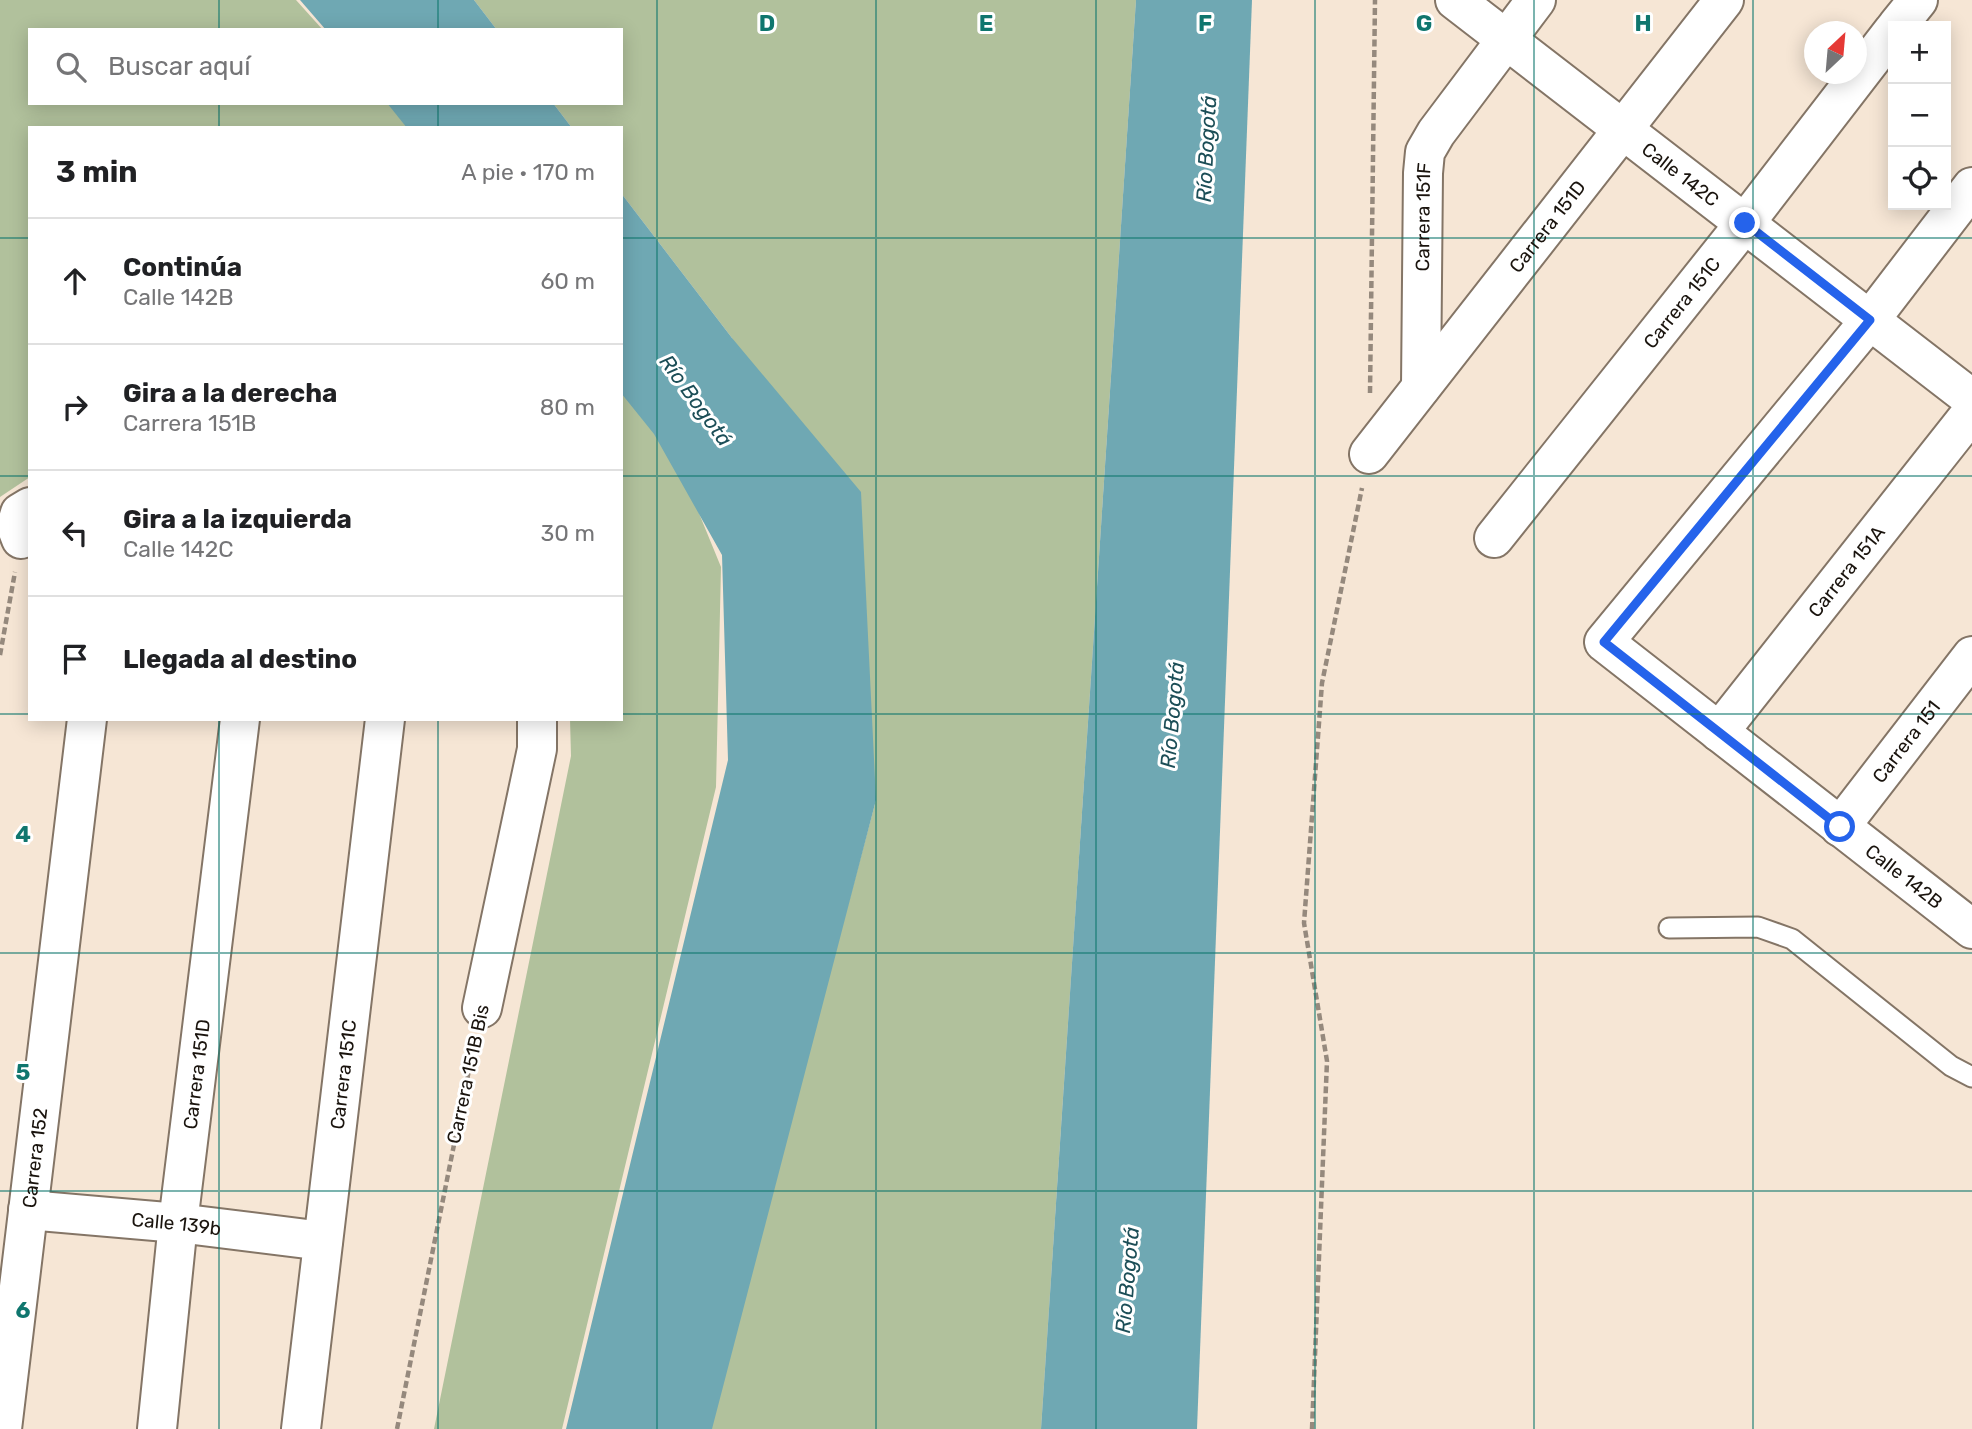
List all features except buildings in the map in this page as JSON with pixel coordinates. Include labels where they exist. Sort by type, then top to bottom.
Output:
[{"type":"street","name":"Calle 142C","points":[[1455,0],[1972,399]]},
{"type":"street","name":"Carrera 151F","points":[[1421,387],[1425,152],[1436,133],[1536,0]]},
{"type":"street","name":"Carrera 151D","points":[[1369,454],[1724,0]]},
{"type":"street","points":[[1901,21],[1918,0]]},
{"type":"street","name":"Carrera 151C","points":[[1494,538],[1888,38]]},
{"type":"street","points":[[1870,320],[1972,187]]},
{"type":"street","name":"Calle 142B","points":[[1870,320],[1604,642],[1840,827],[1967,916]]},
{"type":"street","name":"Carrera 151A","points":[[1719,732],[1972,412]]},
{"type":"street","name":"Carrera 151","points":[[1840,827],[1972,656]]},
{"type":"street","name":"Carrera 152","points":[[2,1429],[87,721]]},
{"type":"street","name":"Carrera 151D","points":[[157,1429],[178,1223],[240,721]]},
{"type":"street","name":"Carrera 151C","points":[[301,1429],[385,721]]},
{"type":"street","name":"Carrera 151B Bis","points":[[482,1008],[537,749],[537,721]]},
{"type":"street","name":"Calle 139b","points":[[28,1210],[178,1223],[323,1241]]},
{"type":"lane","points":[[1669,928],[1758,926],[1792,939],[1951,1066],[1972,1077]]},
{"type":"path","points":[[1370,399],[1375,0]]},
{"type":"path","points":[[1311,1429],[1327,1061],[1304,923],[1322,683],[1369,454]]},
{"type":"path","points":[[0,655],[25,523]]},
{"type":"path","name":"Carrera 151B Bis","points":[[397,1429],[482,1008]]},
{"type":"green space","points":[[0,0],[296,0],[321,28],[28,28],[28,105],[390,105],[407,126],[28,126],[28,478],[0,497]]},
{"type":"green space","points":[[474,0],[1136,0],[1041,1429],[708,1429],[876,800],[732,338],[623,196],[623,126],[570,126],[555,105],[623,105],[623,28],[495,28]]},
{"type":"green space","points":[[623,380],[680,467],[721,567],[716,787],[562,1429],[434,1429],[571,756],[570,721],[623,721]]},
{"type":"water","points":[[300,0],[474,0],[495,28],[324,28]]},
{"type":"water","name":"Río Bogotá","points":[[1136,0],[1252,0],[1197,1429],[1041,1429]]},
{"type":"water","points":[[389,105],[555,105],[570,126],[405,126]]},
{"type":"water","name":"Río Bogotá","points":[[623,196],[732,338],[861,492],[876,800],[712,1429],[566,1429],[728,760],[722,555],[654,434],[623,395]]},
{"type":"route","points":[[1745,223],[1870,320],[1604,642],[1840,827]]}]
